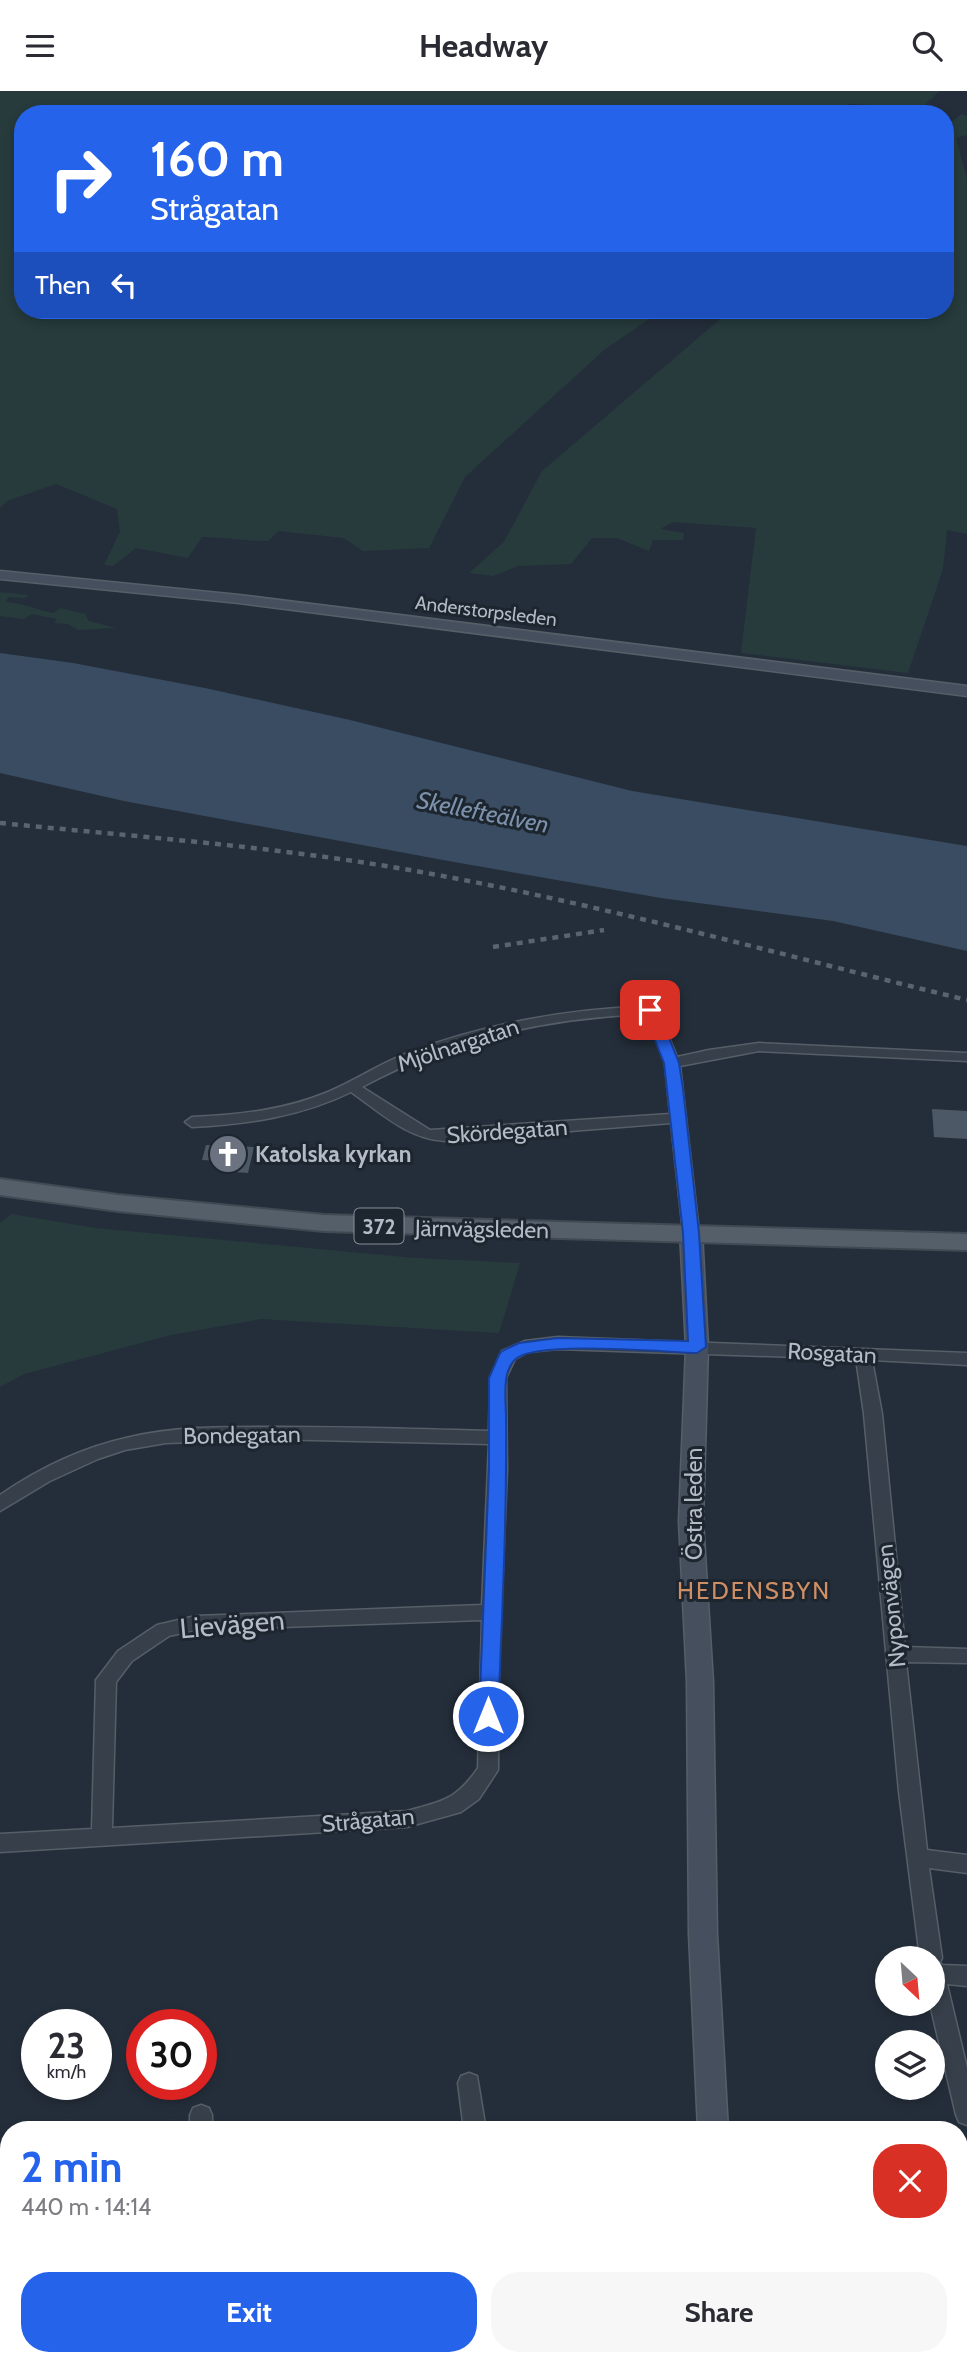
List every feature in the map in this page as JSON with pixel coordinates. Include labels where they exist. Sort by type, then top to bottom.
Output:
[{"type":"main road","name":"Anderstorpsleden","points":[[0,575],[245,600],[967,691]]},
{"type":"main road","name":"Järnvägsleden","points":[[0,1187],[68,1197],[324,1223],[967,1242]]},
{"type":"main road","name":"Östra leden","points":[[691,1233],[697,1347],[691,1521],[700,1682],[703,1934],[713,2121]]},
{"type":"street","name":"Östra leden","points":[[650,1010],[672,1063],[691,1233]]},
{"type":"street","name":"Mjölnargatan","points":[[192,1122],[265,1115],[300,1107],[351,1086],[413,1055],[549,1017],[582,1012],[650,1010]]},
{"type":"street","points":[[672,1063],[709,1053],[759,1047],[967,1057]]},
{"type":"street","name":"Skördegatan","points":[[351,1086],[428,1136],[678,1118]]},
{"type":"street","name":"Strågatan","points":[[0,1843],[407,1819],[454,1806],[472,1793],[488,1770],[498,1378],[508,1355],[525,1347],[558,1343],[697,1347]]},
{"type":"street","name":"Rosgatan","points":[[697,1347],[967,1359]]},
{"type":"street","name":"Nyponvägen","points":[[863,1354],[873,1414],[929,1946]]},
{"type":"street","name":"Bondegatan","points":[[0,1504],[47,1476],[88,1458],[123,1445],[162,1437],[254,1433],[498,1438]]},
{"type":"street","name":"Lievägen","points":[[102,1836],[106,1680],[125,1656],[164,1630],[197,1623],[491,1612]]},
{"type":"street","points":[[897,1654],[967,1657]]},
{"type":"street","points":[[918,1858],[967,1864]]},
{"type":"street","points":[[945,1973],[967,1976]]},
{"type":"street","points":[[944,2016],[967,2115]]},
{"type":"street","points":[[469,2083],[474,2121]]},
{"type":"green space","points":[[0,91],[940,91],[924,105],[14,105],[14,319],[649,319],[604,350],[465,477],[429,548],[363,551],[344,538],[278,531],[268,541],[202,537],[188,558],[136,548],[113,566],[104,565],[120,532],[117,509],[56,484],[7,501],[0,508]]},
{"type":"green space","points":[[961,114],[967,116],[967,135],[956,138],[967,179],[967,534],[947,530],[943,569],[908,673],[741,653],[756,528],[673,522],[660,529],[684,533],[683,540],[653,540],[649,551],[617,538],[592,538],[571,564],[518,566],[493,576],[469,573],[504,542],[542,471],[720,319],[954,319],[954,120]]},
{"type":"green space","points":[[0,592],[29,595],[25,598],[8,597],[6,602],[54,613],[60,608],[85,614],[89,621],[116,628],[78,630],[68,624],[54,623],[57,619],[32,614],[24,619],[0,616]]},
{"type":"green space","points":[[12,1214],[95,1228],[415,1258],[520,1263],[499,1333],[261,1319],[171,1335],[24,1374],[0,1387],[0,1223]]},
{"type":"water","name":"Skellefteälven","points":[[0,653],[73,663],[205,688],[350,720],[632,791],[967,846],[967,951],[833,921],[661,898],[454,862],[124,801],[0,773]]},
{"type":"building","points":[[932,1109],[967,1111],[967,1139],[934,1137]]},
{"type":"building","name":"Katolska kyrkan","points":[[206,1145],[254,1147],[248,1173],[220,1171],[222,1161],[202,1160]]},
{"type":"railway","points":[[0,823],[264,849],[421,872],[627,915],[967,1000]]},
{"type":"railway","points":[[493,947],[604,930]]},
{"type":"place","name":"Katolska kyrkan","points":[[228,1154]]},
{"type":"district","name":"HEDENSBYN","points":[[754,1590]]},
{"type":"route","points":[[488,1716],[498,1469],[498,1378],[508,1355],[525,1347],[558,1343],[697,1347],[691,1233],[672,1063],[650,1010]]}]
